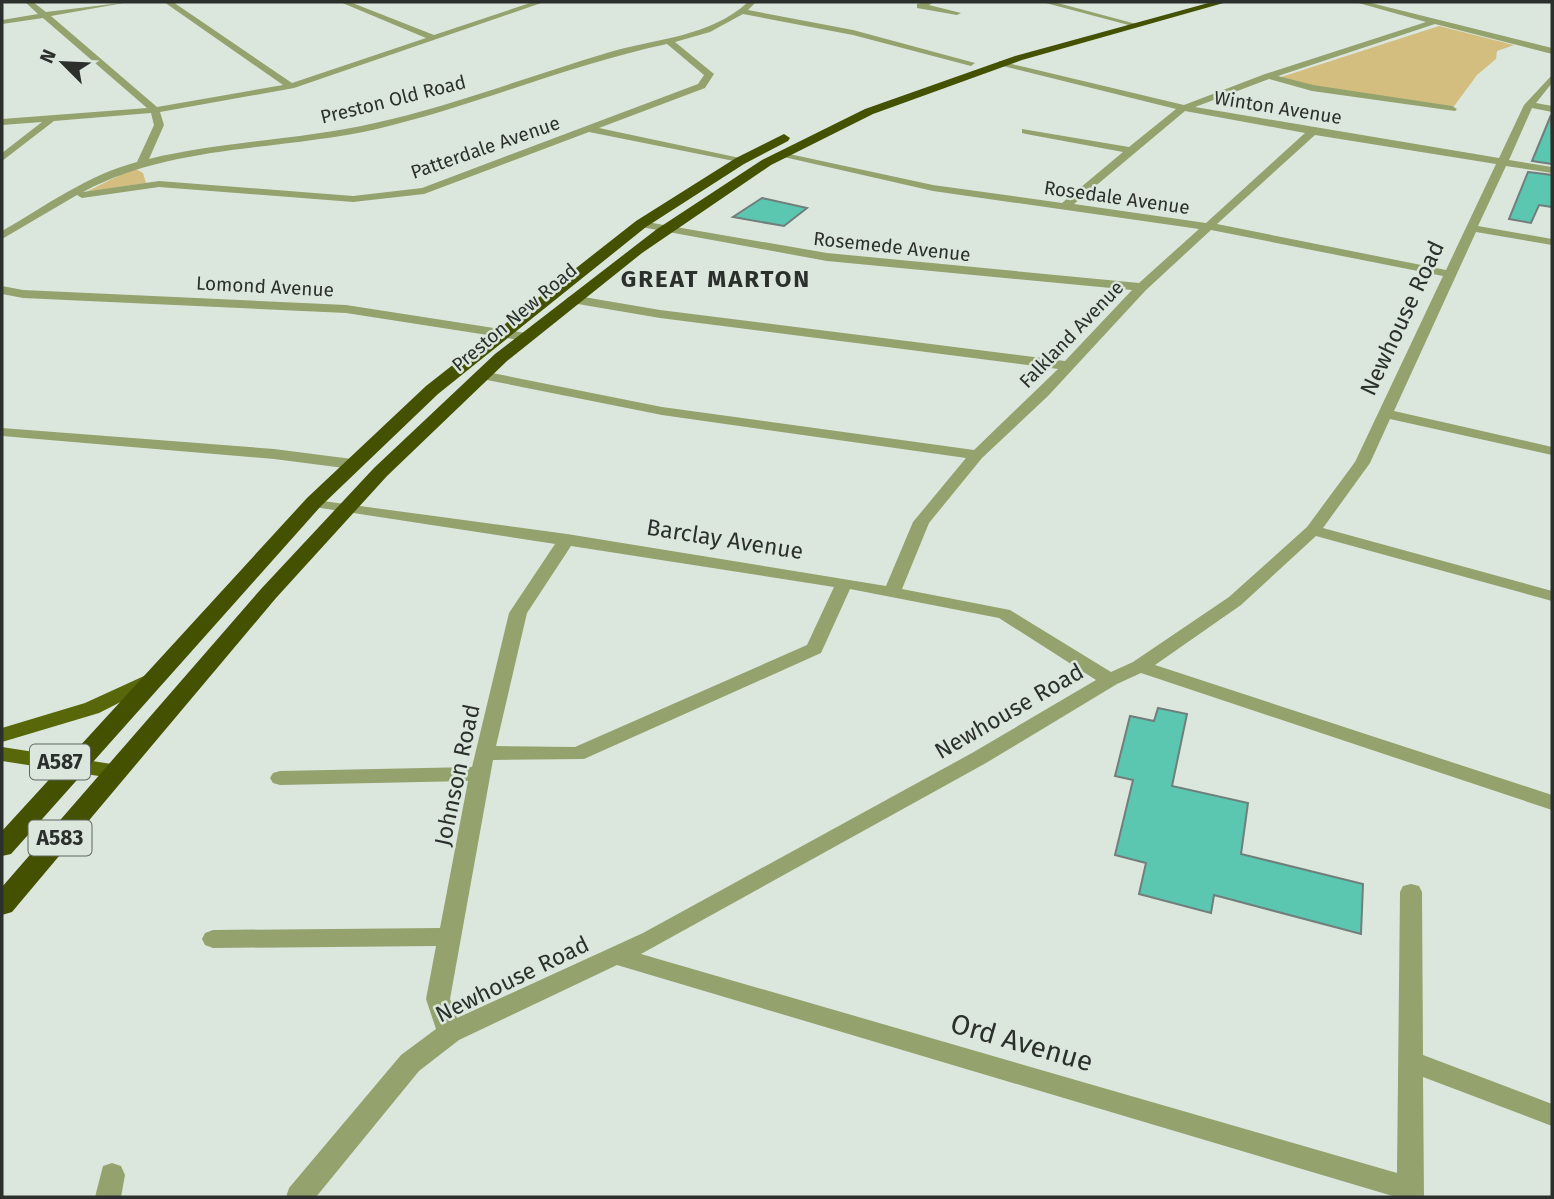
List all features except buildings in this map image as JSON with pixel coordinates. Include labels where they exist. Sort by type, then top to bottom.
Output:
[{"type":"highway","name":"Preston New Road","points":[[2,847],[314,502],[352,464],[501,332],[641,224],[740,161],[798,130],[875,96],[971,63],[1189,2]]},
{"type":"highway","name":"Preston New Road","points":[[2,905],[229,640],[348,507],[439,413],[572,299],[664,229],[780,155],[872,109],[1002,64],[1222,2]]},
{"type":"main road","name":"A583","points":[[2,735],[92,708],[156,676]]},
{"type":"main road","name":"A587","points":[[2,754],[118,772]]},
{"type":"street","points":[[29,2],[155,110],[159,125],[141,164],[159,184]]},
{"type":"street","points":[[2,22],[46,17],[125,2]]},
{"type":"street","points":[[168,2],[291,86]]},
{"type":"street","points":[[344,2],[435,38]]},
{"type":"street","points":[[512,2],[525,6]]},
{"type":"street","points":[[2,122],[155,110],[291,86],[540,2]]},
{"type":"street","name":"Preston Old Road","points":[[2,236],[113,173],[141,164],[382,124],[722,25],[743,12],[752,2]]},
{"type":"street","points":[[930,2],[920,6],[957,13]]},
{"type":"street","points":[[1046,2],[1136,25]]},
{"type":"street","points":[[1359,2],[1552,51]]},
{"type":"street","points":[[743,12],[853,33],[971,63]]},
{"type":"street","points":[[1063,208],[1181,109],[1268,76],[1436,22]]},
{"type":"street","name":"Patterdale Avenue","points":[[69,198],[159,184],[354,198],[424,191],[702,86],[709,74],[667,40]]},
{"type":"street","name":"Winton Avenue","points":[[1002,64],[1096,91],[1181,109],[1552,170]]},
{"type":"street","points":[[1268,76],[1312,88],[1452,109]]},
{"type":"street","name":"Newhouse Road","points":[[299,1197],[410,1063],[450,1033],[617,956],[979,758],[1110,680],[1140,666],[1235,601],[1313,530],[1362,463],[1529,105],[1552,78]]},
{"type":"street","points":[[1529,105],[1552,109]]},
{"type":"street","points":[[2,158],[50,120]]},
{"type":"street","points":[[587,129],[740,161]]},
{"type":"street","name":"Falkland Avenue","points":[[893,591],[921,522],[977,455],[1069,366],[1142,287],[1211,228],[1314,130]]},
{"type":"street","points":[[1026,131],[1133,151]]},
{"type":"street","name":"Rosedale Avenue","points":[[780,155],[933,188],[1211,228],[1450,274]]},
{"type":"street","name":"Rosemede Avenue","points":[[641,224],[852,260],[1142,287]]},
{"type":"street","points":[[1472,228],[1552,242]]},
{"type":"street","name":"Lomond Avenue","points":[[2,290],[23,294],[346,309],[526,337]]},
{"type":"street","points":[[572,299],[660,314],[1069,366]]},
{"type":"street","points":[[482,375],[662,411],[977,455]]},
{"type":"street","points":[[1385,413],[1552,451]]},
{"type":"street","points":[[2,432],[274,453],[352,464]]},
{"type":"street","name":"Barclay Avenue","points":[[314,502],[844,583],[1004,614],[1110,680]]},
{"type":"street","points":[[1313,530],[1552,596]]},
{"type":"street","name":"Johnson Road","points":[[450,1033],[438,999],[480,774],[518,613],[567,539]]},
{"type":"street","points":[[485,753],[578,754],[815,649],[844,583]]},
{"type":"street","points":[[1140,666],[1552,803]]},
{"type":"street","points":[[280,778],[480,774]]},
{"type":"street","points":[[1410,1193],[1411,892]]},
{"type":"street","points":[[213,939],[450,937]]},
{"type":"street","name":"Ord Avenue","points":[[617,956],[1410,1193]]},
{"type":"street","points":[[1411,1061],[1552,1115]]},
{"type":"shaded area","points":[[1439,26],[1514,45],[1497,51],[1496,59],[1477,75],[1452,109],[1275,79]]},
{"type":"shaded area","points":[[134,168],[143,173],[146,183],[86,192]]},
{"type":"district","name":"GREAT MARTON","points":[[716,279]]}]
